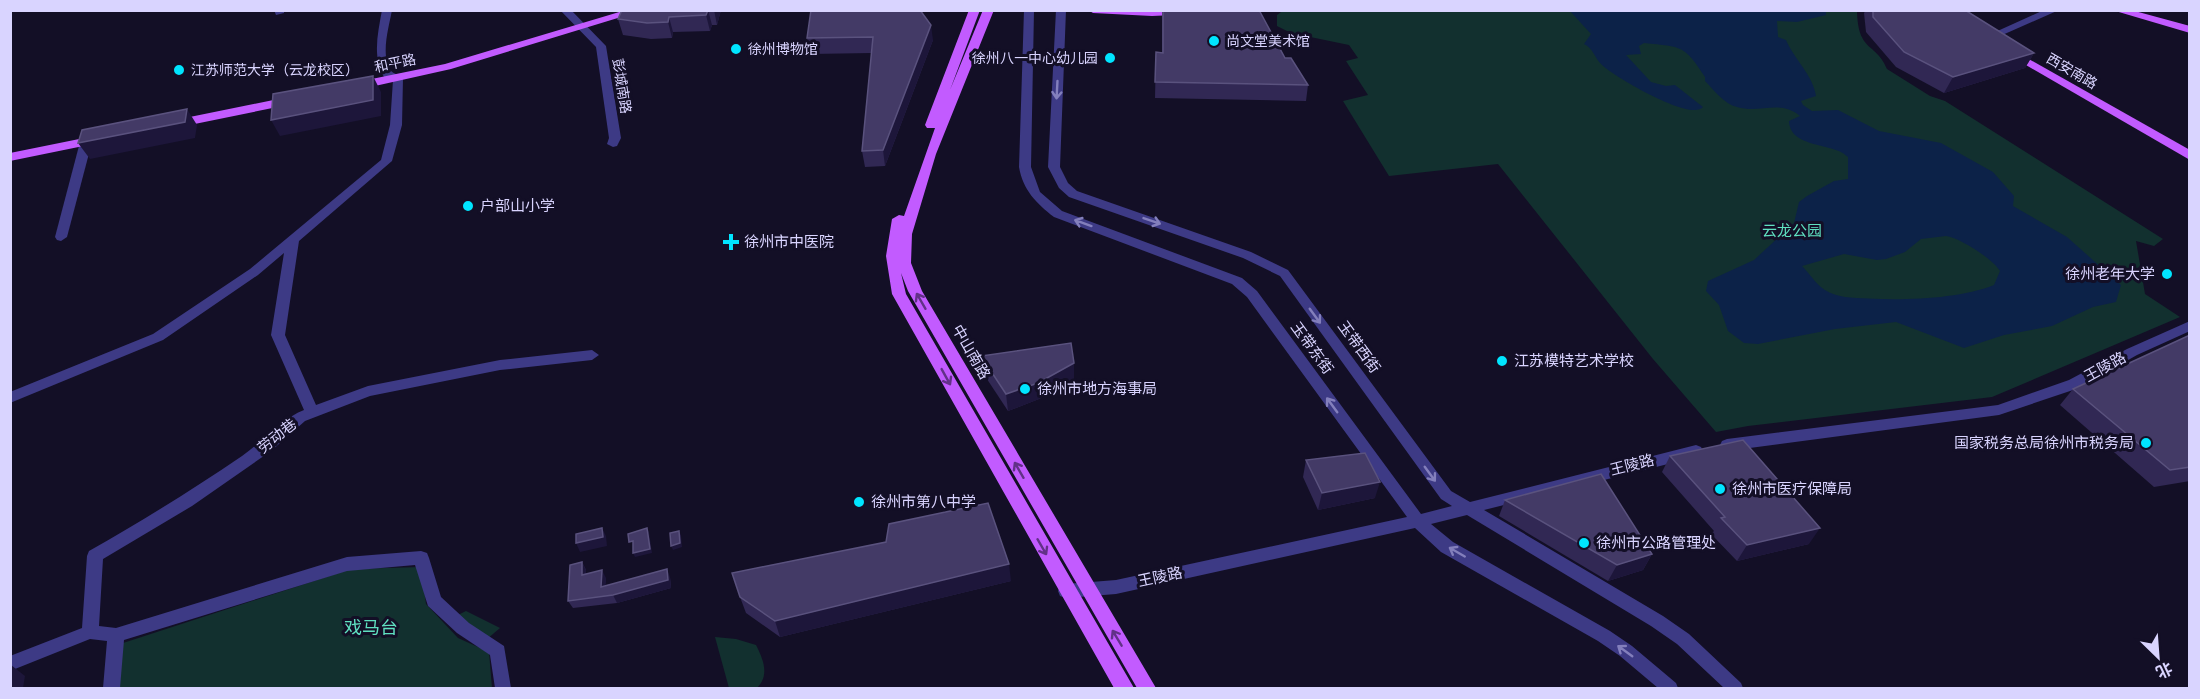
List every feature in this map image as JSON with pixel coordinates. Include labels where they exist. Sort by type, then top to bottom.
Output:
[{"type":"main road","name":"和平路","points":[[579,26],[618,10]]},
{"type":"main road","name":"和平路","points":[[341,87],[447,68],[579,26],[639,10]]},
{"type":"main road","points":[[975,10],[920,153],[891,248],[892,271],[899,294],[1066,591],[1124,688]]},
{"type":"main road","name":"中山南路","points":[[989,10],[930,154],[905,234],[904,263],[915,291],[1147,688]]},
{"type":"main road","points":[[1093,10],[1152,13],[1220,10]]},
{"type":"main road","points":[[2117,10],[2190,30]]},
{"type":"main road","points":[[2138,10],[2190,24]]},
{"type":"main road","name":"西安南路","points":[[1984,33],[2190,148]]},
{"type":"main road","name":"西安南路","points":[[1984,33],[2190,156]]},
{"type":"main road","points":[[163,122],[307,94]]},
{"type":"main road","points":[[10,148],[106,134],[86,142],[10,157]]},
{"type":"street","points":[[10,398],[158,338],[254,272],[386,161],[396,125],[393,77],[382,66],[381,41],[387,10]]},
{"type":"street","name":"玉带东街","points":[[1029,10],[1025,166],[1027,183],[1035,197],[1058,214],[1237,281],[1252,294],[1447,547],[1604,636],[1626,651],[1670,688]]},
{"type":"street","name":"玉带西街","points":[[1061,10],[1054,167],[1063,185],[1073,194],[1248,255],[1284,273],[1446,495],[1460,509],[1657,621],[1683,639],[1736,688]]},
{"type":"street","points":[[1984,33],[2054,10]]},
{"type":"street","name":"彭城南路","points":[[569,11],[579,26],[601,46],[615,138],[613,144]]},
{"type":"street","points":[[61,237],[86,142]]},
{"type":"street","points":[[293,237],[278,335],[313,413]]},
{"type":"street","name":"王陵路","points":[[1066,591],[1116,587],[1424,519],[1664,457],[1757,439],[1999,410],[2074,384],[2190,325]]},
{"type":"street","points":[[2174,332],[2190,345]]},
{"type":"street","name":"劳动巷","points":[[90,632],[95,556],[187,502],[266,447],[300,417],[368,391],[500,365],[592,355]]},
{"type":"street","points":[[10,664],[90,632],[116,635],[347,564],[421,558],[434,601],[463,628],[498,651],[503,688]]},
{"type":"street","points":[[112,688],[116,635]]},
{"type":"green space","name":"云龙公园","points":[[1284,10],[1857,11],[1858,24],[1864,41],[1883,60],[1887,69],[1930,96],[1945,101],[2163,239],[2154,246],[2136,241],[2145,294],[2180,317],[1992,397],[1748,426],[1716,432],[1653,359],[1498,164],[1389,176],[1343,101],[1368,95],[1346,61],[1358,58],[1349,45],[1291,33],[1277,26],[1277,15]]},
{"type":"green space","name":"戏马台","points":[[421,567],[426,604],[458,638],[489,652],[492,688],[117,688],[120,644],[351,569]]},
{"type":"green space","points":[[466,611],[500,628],[487,639],[456,616]]},
{"type":"green space","points":[[715,637],[736,639],[756,645],[764,667],[763,678],[757,688],[729,688]]},
{"type":"water","name":"云龙公园","points":[[1570,11],[1826,11],[1826,15],[1797,22],[1777,21],[1778,37],[1786,40],[1814,88],[1816,96],[1801,101],[1803,105],[1812,111],[1838,110],[1879,131],[1941,143],[1993,172],[2014,196],[2013,206],[2067,237],[2121,285],[2116,302],[2093,307],[2052,326],[2004,335],[1964,348],[1896,322],[1835,329],[1758,344],[1744,343],[1728,331],[1719,305],[1706,291],[1708,281],[1754,260],[1794,223],[1799,202],[1807,196],[1834,181],[1848,179],[1848,157],[1833,149],[1804,141],[1797,136],[1791,130],[1789,121],[1800,116],[1792,111],[1785,108],[1746,109],[1732,105],[1705,81],[1705,77],[1687,53],[1675,47],[1644,43],[1639,46],[1641,54],[1626,55],[1651,82],[1666,86],[1675,85],[1703,107],[1696,110],[1684,108],[1653,96],[1602,65],[1584,44],[1591,34]],"holes":[[[1946,236],[1976,250],[1996,266],[2000,271],[1994,285],[1941,297],[1881,299],[1845,297],[1824,289],[1802,266],[1844,254],[1877,260],[1886,259],[1905,252],[1921,239]]]},
{"type":"building","points":[[622,10],[708,10],[706,15],[669,17],[668,22],[647,23],[618,19]]},
{"type":"building","points":[[811,10],[920,10],[931,25],[883,150],[862,151],[873,37],[807,38]]},
{"type":"building","points":[[1163,10],[1259,10],[1285,58],[1291,58],[1308,85],[1155,82],[1156,52],[1163,53]]},
{"type":"building","points":[[1873,10],[1965,10],[2034,53],[1953,77],[1904,52],[1873,17]]},
{"type":"building","points":[[373,76],[373,100],[271,120],[273,94]]},
{"type":"building","points":[[187,109],[185,122],[78,143],[82,130]]},
{"type":"building","name":"国家税务总局徐州市税务局","points":[[2190,335],[2190,467],[2170,470],[2073,389]]},
{"type":"building","points":[[1071,343],[1074,363],[1038,383],[1006,394],[981,356]]},
{"type":"building","points":[[1743,440],[1820,528],[1747,545],[1721,518],[1725,517],[1670,456]]},
{"type":"building","points":[[1365,453],[1380,482],[1322,493],[1306,460]]},
{"type":"building","points":[[1601,474],[1652,554],[1617,565],[1505,500]]},
{"type":"building","points":[[988,503],[1009,564],[775,621],[740,597],[732,573],[886,542],[889,524]]},
{"type":"building","points":[[602,528],[603,537],[576,543],[576,534]]},
{"type":"building","points":[[647,528],[650,549],[633,553],[633,541],[629,542],[628,534]]},
{"type":"building","points":[[679,531],[680,543],[671,546],[670,533]]},
{"type":"building","points":[[582,562],[582,575],[602,570],[601,587],[667,569],[668,580],[613,595],[568,601],[570,565]]},
{"type":"place","name":"尚文堂美术馆","points":[[1214,41]]},
{"type":"place","name":"徐州博物馆","points":[[736,49]]},
{"type":"place","name":"徐州八一中心幼儿园","points":[[1110,58]]},
{"type":"place","name":"江苏师范大学（云龙校区）","points":[[179,70]]},
{"type":"place","name":"户部山小学","points":[[468,206]]},
{"type":"place","name":"徐州市中医院","points":[[731,242]]},
{"type":"place","name":"徐州老年大学","points":[[2167,274]]},
{"type":"place","name":"江苏模特艺术学校","points":[[1502,361]]},
{"type":"place","name":"徐州市地方海事局","points":[[1025,389]]},
{"type":"place","name":"国家税务总局徐州市税务局","points":[[2146,443]]},
{"type":"place","name":"徐州市医疗保障局","points":[[1720,489]]},
{"type":"place","name":"徐州市第八中学","points":[[859,502]]},
{"type":"place","name":"徐州市公路管理处","points":[[1584,543]]}]
